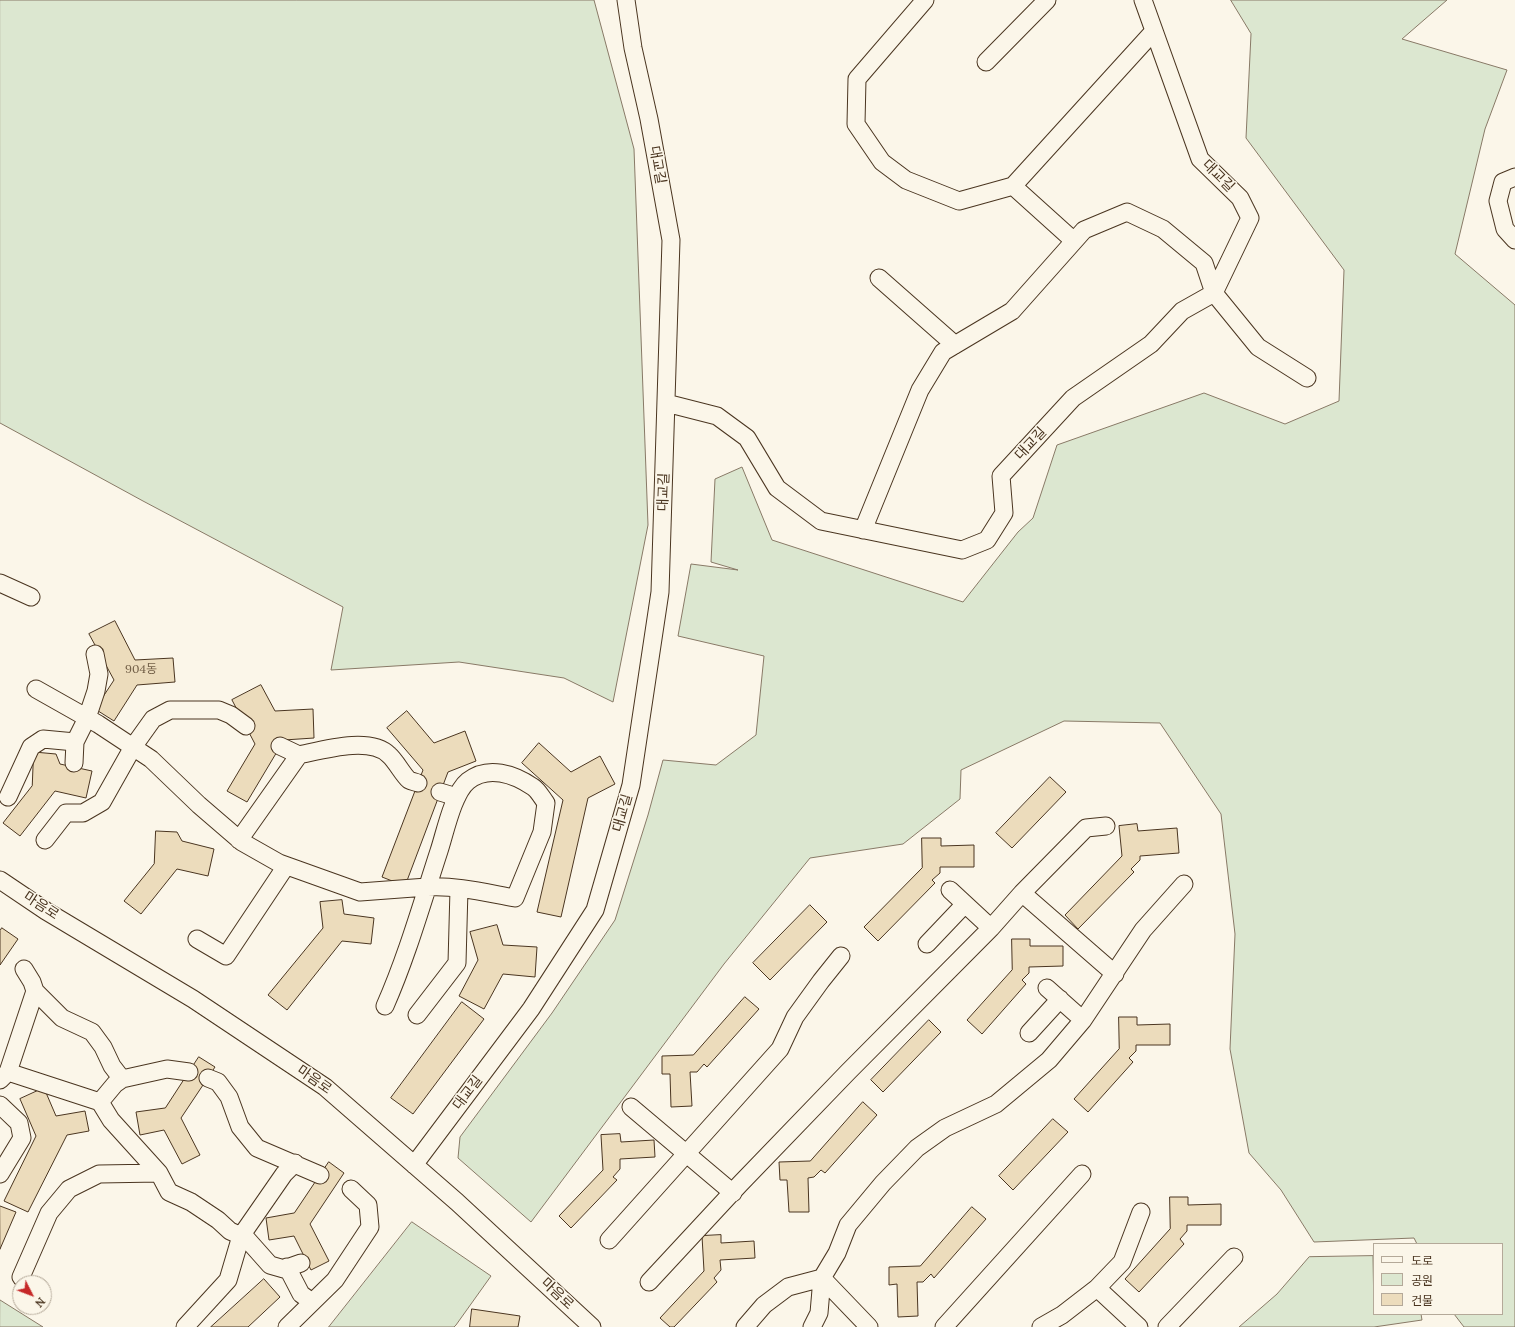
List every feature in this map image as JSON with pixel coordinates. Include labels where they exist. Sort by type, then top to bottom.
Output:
[{"type":"street","name":"대교길","points":[[414,1164],[531,1009],[595,910],[631,785],[660,592],[671,240],[649,119],[633,48],[626,0]]},
{"type":"street","points":[[925,0],[857,79],[856,124],[882,162],[906,180],[960,201],[1013,186],[1154,31]]},
{"type":"street","points":[[986,62],[1047,0]]},
{"type":"street","name":"대교길","points":[[666,403],[717,416],[747,438],[777,488],[822,521],[962,550],[987,540],[1004,514],[1001,476],[1073,398],[1151,344],[1182,311],[1214,293],[1250,218],[1240,198],[1200,159],[1143,0]]},
{"type":"street","points":[[1515,177],[1503,182],[1498,201],[1505,229],[1515,240]]},
{"type":"street","points":[[1013,186],[1074,241]]},
{"type":"street","points":[[863,530],[920,390],[943,352],[1012,311],[1084,230],[1127,212],[1163,229],[1204,263],[1214,293],[1258,347],[1307,378]]},
{"type":"street","points":[[879,278],[955,345]]},
{"type":"street","points":[[0,583],[31,597]]},
{"type":"street","points":[[74,763],[75,742],[87,718],[96,691],[99,674],[95,654]]},
{"type":"street","points":[[36,689],[87,718],[151,759],[199,806],[239,840],[286,866],[360,892],[427,887],[437,886],[515,898],[542,832],[546,803],[534,787],[507,773],[488,772],[468,781],[457,797],[427,887],[397,979],[385,1006]]},
{"type":"street","points":[[45,840],[66,813],[83,813],[102,802],[132,747],[153,719],[170,710],[219,710],[231,715],[246,726]]},
{"type":"street","points":[[8,797],[31,748],[43,739],[75,742]]},
{"type":"street","points":[[280,746],[299,755],[340,747],[372,745],[386,752],[397,763],[409,780],[418,783]]},
{"type":"street","points":[[239,840],[299,755]]},
{"type":"street","points":[[440,792],[457,797]]},
{"type":"street","points":[[649,1282],[848,1072],[991,928],[1086,828],[1106,826]]},
{"type":"street","points":[[197,939],[226,956],[286,866]]},
{"type":"street","name":"마음로","points":[[0,880],[46,910],[193,999],[325,1087],[457,1202],[592,1327]]},
{"type":"street","points":[[812,1327],[819,1313],[822,1278],[837,1253],[848,1225],[883,1183],[917,1148],[945,1128],[996,1104],[1049,1060],[1083,1020],[1143,930],[1184,884]]},
{"type":"street","points":[[417,1015],[458,963],[459,889]]},
{"type":"street","points":[[950,890],[991,928]]},
{"type":"street","points":[[1022,894],[1114,974]]},
{"type":"street","points":[[927,944],[965,904]]},
{"type":"street","points":[[609,1240],[780,1049],[795,1017],[841,956]]},
{"type":"street","points":[[24,969],[32,982],[35,991],[62,1018],[92,1032],[103,1047],[112,1066],[122,1079]]},
{"type":"street","points":[[1047,988],[1083,1020]]},
{"type":"street","points":[[35,991],[4,1076],[100,1102],[111,1120],[159,1173],[169,1192],[191,1202],[218,1220],[230,1231],[246,1238],[270,1265],[284,1269],[294,1265],[301,1294],[312,1302]]},
{"type":"street","points":[[1029,1033],[1060,999]]},
{"type":"street","points":[[100,1102],[115,1084],[122,1079],[167,1070],[189,1072]]},
{"type":"street","points":[[208,1078],[218,1082],[229,1097],[240,1127],[257,1148],[295,1163],[320,1176]]},
{"type":"street","points":[[0,1105],[19,1123],[22,1138],[0,1174]]},
{"type":"street","points":[[631,1107],[733,1192]]},
{"type":"street","points":[[185,1327],[228,1280],[241,1236],[284,1174],[295,1163]]},
{"type":"street","points":[[22,1275],[49,1213],[68,1189],[99,1174],[159,1173]]},
{"type":"street","points":[[944,1327],[1082,1174]]},
{"type":"street","points":[[287,1327],[335,1280],[370,1227],[368,1205],[351,1189]]},
{"type":"street","points":[[1041,1327],[1062,1315],[1097,1288],[1122,1262],[1141,1212]]},
{"type":"street","points":[[1167,1327],[1234,1257]]},
{"type":"street","points":[[745,1327],[764,1305],[788,1287],[822,1278]]},
{"type":"street","points":[[822,1278],[869,1327]]},
{"type":"street","points":[[1097,1288],[1139,1327]]},
{"type":"green space","points":[[0,0],[594,0],[634,149],[648,525],[613,702],[564,678],[459,662],[331,670],[343,607],[0,423]]},
{"type":"green space","points":[[1231,0],[1447,0],[1402,39],[1507,70],[1485,129],[1455,254],[1515,305],[1515,1327],[1464,1327],[1455,1315],[1503,1315],[1503,1243],[1416,1243],[1414,1238],[1314,1242],[1281,1190],[1249,1153],[1230,1049],[1235,934],[1221,814],[1160,723],[1064,721],[961,770],[960,799],[903,844],[810,858],[724,964],[531,1222],[458,1158],[460,1137],[552,1013],[615,920],[648,815],[663,760],[716,765],[756,735],[764,656],[678,636],[691,564],[738,570],[711,562],[715,479],[742,467],[772,540],[963,602],[1018,532],[1033,518],[1057,445],[1204,393],[1285,424],[1339,401],[1344,270],[1246,138],[1251,34]]},
{"type":"green space","points":[[412,1222],[491,1276],[456,1325],[454,1327],[329,1327]]},
{"type":"green space","points":[[1373,1256],[1373,1315],[1421,1315],[1422,1320],[1374,1327],[1239,1327],[1277,1294],[1309,1257]]},
{"type":"green space","points":[[0,1300],[12,1308],[12,1315],[24,1315],[43,1327],[0,1327]]},
{"type":"building","points":[[115,621],[135,660],[173,658],[175,682],[137,685],[114,721],[95,709],[114,680],[89,634]]},
{"type":"building","points":[[261,685],[275,711],[313,709],[314,738],[284,740],[247,802],[227,791],[255,744],[232,700]]},
{"type":"building","points":[[407,711],[434,743],[465,731],[476,761],[448,772],[405,886],[382,877],[423,770],[387,728]]},
{"type":"building","points":[[539,743],[571,772],[600,756],[615,784],[588,798],[561,917],[537,912],[563,800],[522,763]]},
{"type":"building","points":[[34,752],[56,754],[60,764],[92,771],[86,798],[55,791],[20,836],[3,823],[32,786]]},
{"type":"building","points":[[1050,777],[1066,792],[1012,848],[996,833]]},
{"type":"building","points":[[1137,824],[1138,831],[1177,828],[1179,853],[1140,856],[1140,860],[1131,869],[1134,872],[1078,929],[1065,915],[1122,856],[1119,826]]},
{"type":"building","points":[[156,831],[177,832],[182,841],[214,849],[208,876],[177,869],[141,914],[124,901],[154,864]]},
{"type":"building","points":[[922,838],[941,838],[941,846],[974,845],[974,867],[940,867],[940,873],[932,880],[935,883],[878,941],[864,927],[922,868]]},
{"type":"building","points":[[342,900],[344,914],[374,918],[371,944],[342,941],[287,1010],[268,995],[323,928],[320,902]]},
{"type":"building","points":[[810,905],[827,922],[770,980],[753,963]]},
{"type":"building","points":[[497,925],[503,945],[537,947],[535,977],[503,974],[484,1009],[459,996],[478,960],[470,932]]},
{"type":"building","points":[[2,928],[18,939],[0,965],[0,931]]},
{"type":"building","points":[[1012,939],[1030,939],[1030,946],[1063,946],[1063,966],[1029,967],[1029,973],[1022,980],[1026,984],[982,1034],[967,1020],[1012,970]]},
{"type":"building","points":[[745,997],[759,1009],[707,1067],[704,1064],[697,1072],[690,1072],[692,1106],[671,1107],[670,1074],[662,1074],[662,1056],[693,1055]]},
{"type":"building","points":[[462,1002],[484,1019],[413,1114],[391,1098]]},
{"type":"building","points":[[1119,1017],[1137,1017],[1137,1025],[1170,1024],[1170,1045],[1136,1045],[1136,1051],[1129,1058],[1133,1062],[1088,1112],[1074,1099],[1119,1049]]},
{"type":"building","points":[[929,1020],[941,1032],[883,1092],[871,1080]]},
{"type":"building","points":[[199,1057],[215,1067],[181,1118],[200,1155],[182,1164],[164,1130],[140,1135],[136,1112],[165,1108]]},
{"type":"building","points":[[44,1088],[56,1116],[85,1111],[89,1131],[67,1135],[28,1212],[4,1201],[36,1136],[20,1099]]},
{"type":"building","points":[[863,1102],[877,1115],[825,1173],[821,1170],[814,1177],[808,1178],[809,1212],[789,1212],[787,1180],[780,1180],[779,1162],[810,1161]]},
{"type":"building","points":[[1053,1119],[1068,1132],[1013,1190],[999,1176]]},
{"type":"building","points":[[620,1134],[621,1142],[654,1140],[655,1157],[620,1159],[620,1169],[613,1177],[617,1180],[571,1228],[559,1216],[603,1170],[601,1135]]},
{"type":"building","points":[[329,1162],[344,1173],[310,1224],[329,1261],[311,1270],[294,1236],[269,1240],[266,1218],[294,1213]]},
{"type":"building","points":[[1170,1197],[1188,1197],[1188,1205],[1221,1204],[1221,1225],[1187,1225],[1187,1231],[1180,1239],[1184,1244],[1139,1292],[1125,1279],[1170,1229]]},
{"type":"building","points":[[0,1206],[16,1212],[0,1249]]},
{"type":"building","points":[[972,1207],[986,1219],[934,1278],[931,1274],[923,1282],[917,1282],[918,1316],[898,1317],[897,1284],[889,1285],[889,1267],[920,1266]]},
{"type":"building","points":[[721,1235],[721,1243],[754,1241],[755,1258],[720,1260],[721,1270],[714,1278],[717,1282],[674,1327],[670,1327],[660,1318],[704,1271],[702,1236]]},
{"type":"building","points":[[264,1279],[280,1297],[248,1327],[211,1327]]},
{"type":"building","points":[[472,1309],[520,1316],[518,1327],[470,1327]]}]
